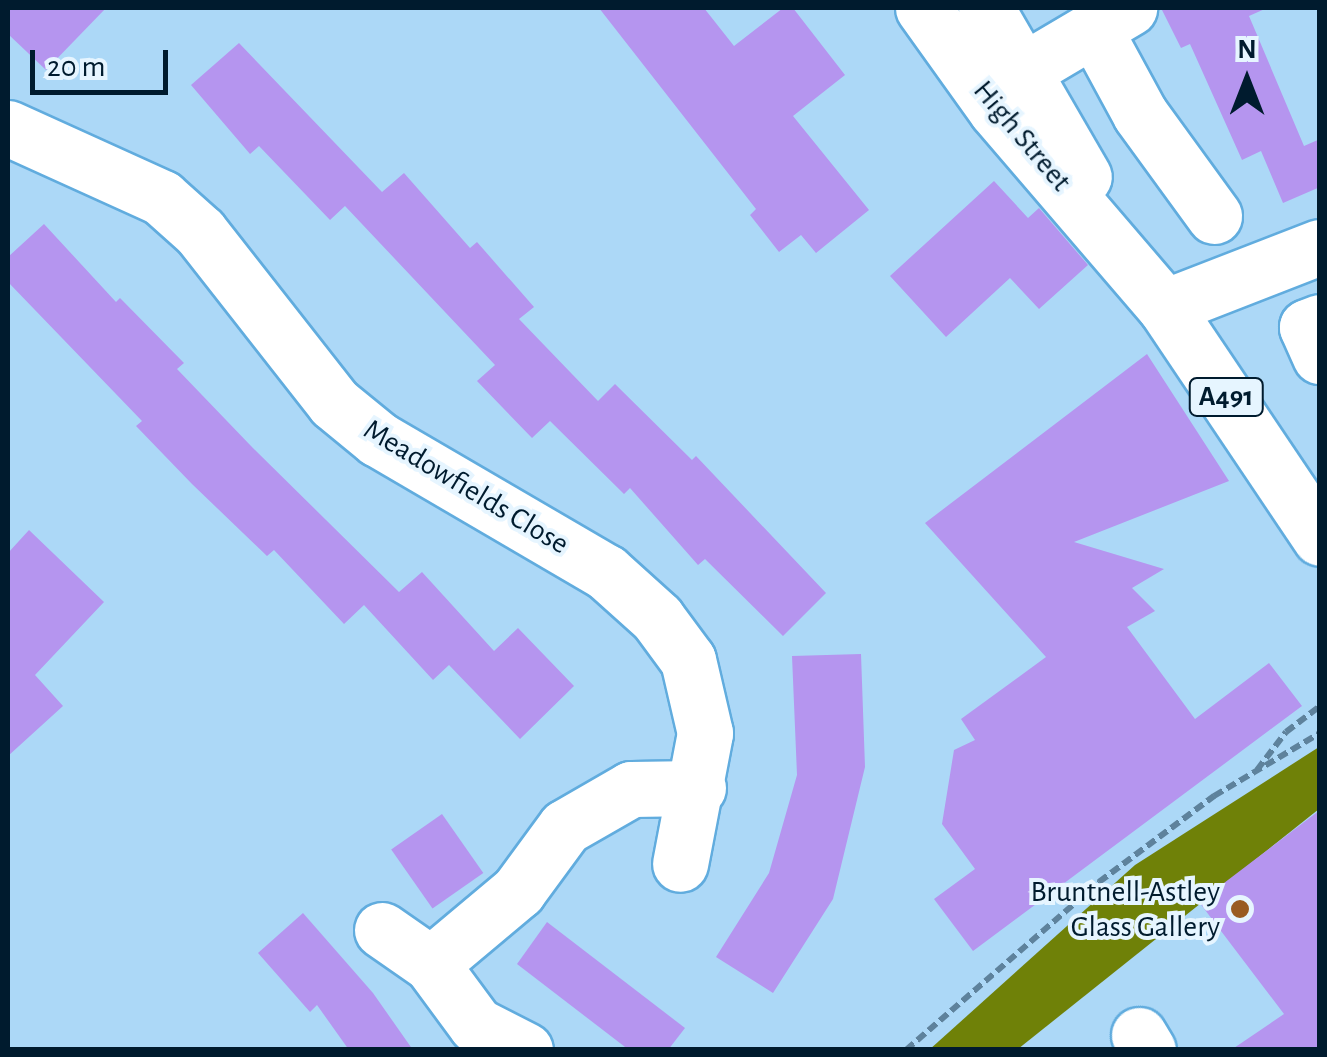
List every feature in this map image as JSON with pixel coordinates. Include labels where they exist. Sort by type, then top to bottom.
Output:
[{"type":"main road","name":"High Street","points":[[922,8],[1001,74],[1165,307],[1320,538]]},
{"type":"main road","name":"High Street","points":[[986,8],[1001,74],[1034,154],[1128,259]]},
{"type":"main road","points":[[1001,74],[1110,16],[1148,125],[1214,216]]},
{"type":"main road","name":"Meadowfields Close","points":[[8,128],[162,198],[200,232],[334,403],[378,439],[606,572],[658,618],[688,660],[702,700],[698,788],[680,864]]},
{"type":"main road","points":[[1165,307],[1319,247]]},
{"type":"main road","points":[[1320,322],[1307,327],[1320,356]]},
{"type":"main road","points":[[431,964],[518,891],[565,826],[631,789],[698,788]]},
{"type":"main road","points":[[534,805],[611,800]]},
{"type":"main road","points":[[382,930],[431,964],[476,1025],[525,1050]]},
{"type":"path","points":[[1253,774],[1286,732],[1320,706]]},
{"type":"path","points":[[906,1050],[1099,882],[1320,732]]},
{"type":"shaded area","points":[[1319,747],[1319,809],[1018,1049],[929,1050],[1135,865]]},
{"type":"building","points":[[8,8],[106,8],[46,70],[8,34]]},
{"type":"building","points":[[599,8],[704,8],[734,46],[783,8],[793,8],[845,75],[793,116],[869,210],[816,253],[801,235],[779,252],[750,215],[756,209]]},
{"type":"building","points":[[1161,8],[1267,8],[1249,16],[1304,146],[1320,139],[1320,187],[1283,203],[1261,151],[1242,160],[1190,44],[1181,48]]},
{"type":"building","points":[[239,43],[382,192],[404,173],[470,248],[477,242],[534,307],[519,319],[598,401],[615,384],[692,460],[696,456],[826,593],[783,636],[705,559],[698,565],[630,488],[624,494],[550,421],[532,438],[477,381],[495,365],[345,206],[330,220],[259,146],[250,154],[191,85]]},
{"type":"building","points":[[994,181],[1028,218],[1039,208],[1088,265],[1039,309],[1010,278],[946,337],[890,276]]},
{"type":"building","points":[[44,224],[116,302],[120,298],[184,363],[177,369],[251,446],[399,592],[422,572],[494,651],[518,628],[574,686],[520,739],[449,665],[433,680],[364,605],[344,624],[274,550],[267,556],[192,484],[136,426],[142,421],[8,282],[8,257]]},
{"type":"building","points":[[1147,354],[1229,481],[1074,542],[1164,569],[1132,588],[1155,611],[1127,627],[1195,719],[1269,663],[1302,706],[973,951],[934,899],[975,869],[942,824],[954,750],[975,740],[961,719],[1046,657],[925,523]]},
{"type":"building","points":[[29,530],[104,602],[35,675],[63,706],[8,756],[8,553]]},
{"type":"building","points":[[861,654],[865,767],[833,899],[773,993],[716,957],[769,873],[797,775],[792,656]]},
{"type":"building","points":[[1320,810],[1320,1050],[1231,1050],[1284,1014],[1199,902]]},
{"type":"building","points":[[442,814],[483,873],[433,909],[391,850]]},
{"type":"building","points":[[303,913],[373,993],[413,1050],[349,1050],[317,1005],[310,1012],[258,953]]},
{"type":"building","points":[[547,922],[685,1028],[668,1050],[629,1050],[517,964]]},
{"type":"place","name":"Bruntnell-Astley Glass Gallery","points":[[1240,909]]}]
